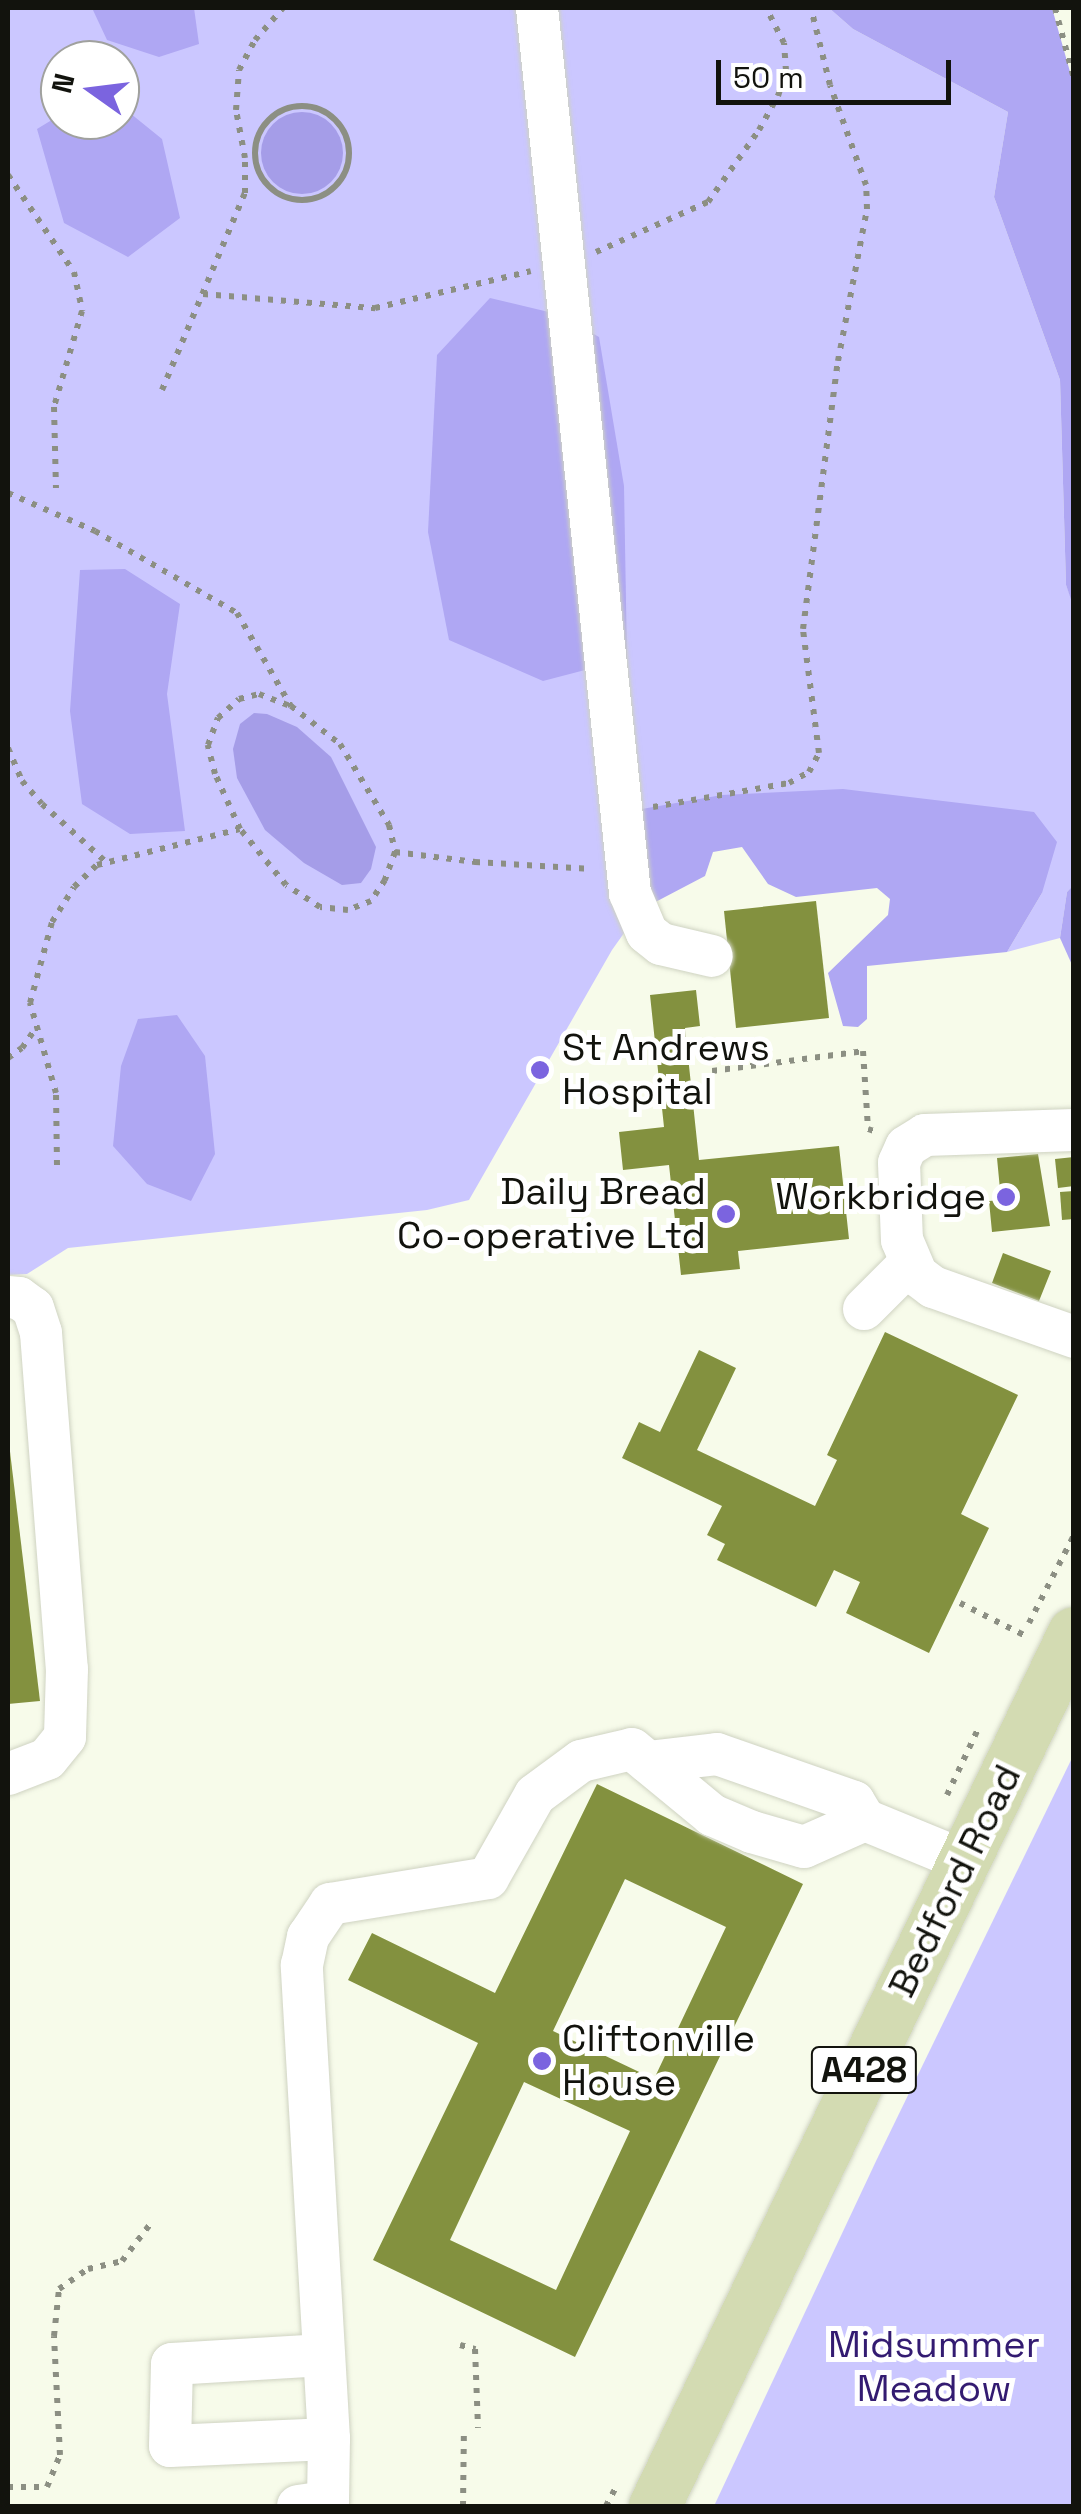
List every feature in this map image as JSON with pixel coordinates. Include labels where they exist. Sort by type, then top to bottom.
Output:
[{"type":"main road","name":"Bedford Road","points":[[655,2506],[964,1861],[1048,1634]]},
{"type":"lane","points":[[537,8],[630,893],[647,933],[678,951],[712,956]]},
{"type":"lane","points":[[1074,1130],[1002,1136],[925,1136],[906,1147],[899,1162],[902,1240],[909,1264],[933,1287],[1074,1338]]},
{"type":"lane","points":[[864,1308],[909,1264]]},
{"type":"lane","points":[[8,1297],[19,1298],[33,1308],[40,1333],[67,1670],[65,1737],[47,1758],[8,1774]]},
{"type":"lane","points":[[298,2506],[328,2502],[329,2438],[302,1965],[308,1937],[330,1904],[488,1878],[535,1796],[581,1761],[632,1749],[712,1815],[804,1847],[865,1820]]},
{"type":"lane","points":[[648,1762],[717,1754],[854,1802],[865,1820],[964,1861]]},
{"type":"lane","points":[[324,2356],[172,2364],[170,2446],[329,2438]]},
{"type":"path","points":[[162,390],[240,211],[250,158],[255,139],[263,124],[286,108],[316,107],[340,125],[349,154],[337,185],[309,200],[293,198],[266,182],[250,158],[236,110],[239,70],[255,40],[283,8]]},
{"type":"path","points":[[203,294],[375,308],[565,264],[708,202],[778,96],[786,71],[784,44],[766,8]]},
{"type":"path","points":[[622,812],[790,784],[809,772],[819,753],[802,629],[836,378],[867,210],[866,185],[830,85],[812,8]]},
{"type":"path","points":[[1054,8],[1074,79]]},
{"type":"path","points":[[8,175],[74,272],[82,311],[54,407],[56,488]]},
{"type":"path","points":[[8,492],[95,532],[238,613],[291,706]]},
{"type":"path","points":[[259,694],[291,706],[340,744],[389,825],[395,852],[372,901],[348,910],[320,907],[286,885],[240,830],[214,774],[208,745],[218,718],[239,698],[259,694]]},
{"type":"path","points":[[8,748],[22,780],[42,804],[106,862]]},
{"type":"path","points":[[57,1165],[56,1093],[30,1003],[52,922],[74,887],[106,862],[240,830]]},
{"type":"path","points":[[395,852],[580,871],[627,862]]},
{"type":"path","points":[[8,1058],[22,1048],[36,1027]]},
{"type":"path","points":[[712,1071],[862,1051],[868,1129],[878,1132]]},
{"type":"path","points":[[960,1603],[1048,1634]]},
{"type":"path","points":[[8,2487],[46,2487],[60,2455],[54,2336],[59,2289],[88,2270],[122,2261],[151,2223]]},
{"type":"path","points":[[460,2346],[475,2349],[478,2428]]},
{"type":"path","points":[[463,2506],[464,2429]]},
{"type":"green space","points":[[8,8],[829,8],[853,29],[1008,112],[994,197],[1060,380],[1066,585],[1074,605],[1074,886],[1067,892],[1060,938],[1007,952],[1042,893],[722,795],[612,950],[469,1200],[427,1210],[68,1248],[27,1274],[8,1275]]},
{"type":"green space","name":"Midsummer Meadow","points":[[1073,1756],[1073,2506],[714,2506],[877,2159]]},
{"type":"shaded area","points":[[92,8],[194,8],[199,44],[159,57],[140,51],[140,40],[107,40]]},
{"type":"shaded area","points":[[829,8],[1052,8],[1074,86],[1073,605],[1066,585],[1060,380],[994,197],[1008,112],[853,29]]},
{"type":"shaded area","points":[[302,112],[318,115],[331,124],[340,137],[340,169],[331,182],[318,191],[302,194],[286,191],[273,182],[264,169],[261,153],[264,137],[273,124],[286,115]]},
{"type":"shaded area","points":[[140,121],[162,139],[180,218],[128,257],[64,223],[40,140],[140,140]]},
{"type":"shaded area","points":[[490,298],[557,314],[599,337],[624,486],[627,659],[543,681],[449,640],[428,532],[437,355]]},
{"type":"shaded area","points":[[125,569],[180,604],[167,694],[185,831],[130,834],[82,804],[70,711],[80,570]]},
{"type":"shaded area","points":[[254,713],[267,714],[297,727],[331,757],[376,847],[371,869],[361,883],[342,885],[304,863],[265,830],[237,778],[233,749],[240,724]]},
{"type":"shaded area","points":[[843,789],[1034,812],[1057,842],[1042,893],[1007,952],[867,966],[867,1019],[858,1027],[843,1026],[828,973],[888,915],[890,899],[877,888],[796,897],[768,884],[742,847],[713,852],[705,876],[644,908],[636,810],[722,795]]},
{"type":"shaded area","points":[[1073,886],[1073,967],[1060,938],[1067,892]]},
{"type":"shaded area","points":[[177,1015],[205,1056],[215,1154],[191,1201],[147,1184],[113,1146],[121,1066],[138,1019]]},
{"type":"building","points":[[816,901],[829,1018],[736,1028],[724,911]]},
{"type":"building","points":[[696,990],[700,1026],[685,1028],[699,1160],[839,1146],[849,1239],[738,1251],[740,1269],[681,1275],[669,1165],[623,1170],[619,1132],[664,1127],[650,995]]},
{"type":"building","points":[[1038,1154],[1050,1226],[992,1232],[989,1201],[1001,1200],[997,1158]]},
{"type":"building","points":[[1074,1157],[1074,1186],[1058,1188],[1055,1159]]},
{"type":"building","points":[[1074,1191],[1074,1219],[1062,1220],[1060,1192]]},
{"type":"building","points":[[1003,1253],[1051,1271],[1039,1301],[992,1283]]},
{"type":"building","points":[[885,1332],[1018,1395],[961,1514],[989,1528],[929,1653],[846,1613],[860,1582],[834,1570],[816,1607],[717,1560],[725,1544],[707,1535],[722,1506],[622,1458],[639,1422],[660,1432],[699,1350],[736,1368],[697,1450],[815,1506],[837,1460],[827,1455]]},
{"type":"building","points":[[8,1435],[40,1701],[8,1704]]},
{"type":"building","name":"Cliftonville House","points":[[597,1784],[803,1884],[575,2357],[373,2260],[478,2043],[348,1980],[372,1933],[495,1993]],"holes":[[[625,1879],[726,1927],[654,2079],[553,2031]],[[524,2082],[630,2131],[556,2290],[450,2240]]]},
{"type":"place","name":"St Andrews Hospital","points":[[540,1070]]},
{"type":"place","name":"Workbridge","points":[[1006,1197]]},
{"type":"place","name":"Daily Bread Co-operative Ltd","points":[[726,1214]]},
{"type":"place","name":"Cliftonville House","points":[[542,2061]]}]
